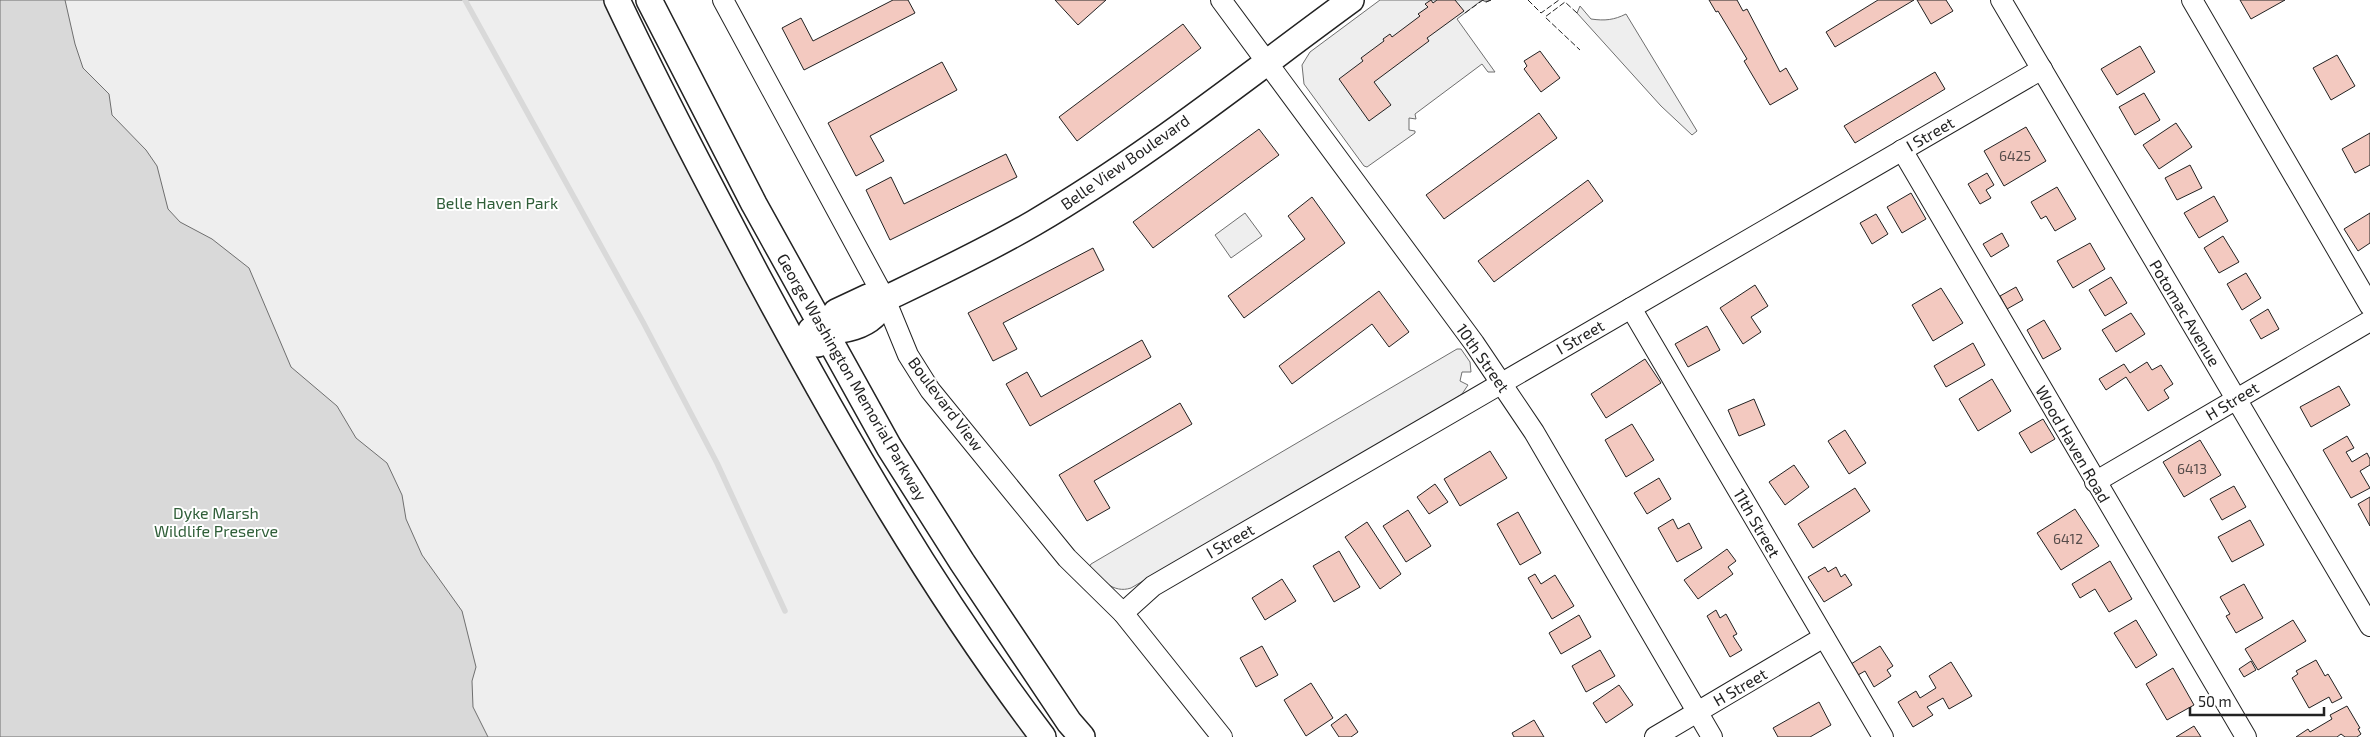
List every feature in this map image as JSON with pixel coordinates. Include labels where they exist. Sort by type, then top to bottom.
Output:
[{"type":"main road","name":"George Washington Memorial Parkway","points":[[617,0],[689,147],[859,460],[933,580],[993,671],[1043,737]]},
{"type":"main road","name":"George Washington Memorial Parkway","points":[[649,0],[754,204],[889,447],[1020,649],[1082,737]]},
{"type":"main road","name":"Belle View Boulevard","points":[[762,283],[798,323],[811,330],[847,331],[874,317],[881,309],[885,299],[994,246],[1064,204],[1140,154],[1351,0]]},
{"type":"main road","points":[[814,379],[814,354],[823,331]]},
{"type":"street","name":"Boulevard View","points":[[723,0],[885,299],[908,355],[930,390],[1067,558],[1123,612],[1222,737]]},
{"type":"street","name":"10th Street","points":[[1221,0],[1471,338],[1534,432],[1712,737]]},
{"type":"street","points":[[2192,0],[2370,306]]},
{"type":"street","name":"Potomac Avenue","points":[[2010,3],[2042,69],[2370,626]]},
{"type":"street","name":"I Street","points":[[1123,612],[1153,586],[2042,69]]},
{"type":"street","name":"Wood Haven Road","points":[[1902,150],[2246,737]]},
{"type":"street","name":"11th Street","points":[[1632,308],[1883,737]]},
{"type":"street","name":"H Street","points":[[2095,482],[2370,321]]},
{"type":"street","name":"H Street","points":[[1655,737],[1824,637]]},
{"type":"green space","name":"Belle Haven Park","points":[[0,0],[620,0],[795,346],[971,660],[1031,737],[0,737]]},
{"type":"green space","points":[[1380,0],[1482,0],[1457,19],[1495,72],[1488,72],[1482,64],[1415,114],[1416,119],[1409,118],[1409,130],[1415,131],[1415,133],[1367,167],[1364,166],[1304,84],[1302,65],[1310,52]]},
{"type":"green space","points":[[1580,6],[1591,19],[1609,20],[1626,14],[1697,131],[1692,135],[1661,106],[1577,13]]},
{"type":"green space","points":[[1245,213],[1262,236],[1231,258],[1215,235]]},
{"type":"green space","points":[[1457,349],[1461,349],[1470,362],[1471,372],[1462,372],[1460,381],[1468,385],[1462,394],[1447,404],[1131,588],[1119,589],[1113,587],[1089,567],[1091,564]]},
{"type":"shaded area","name":"Dyke Marsh Wildlife Preserve","points":[[0,0],[65,0],[75,44],[83,68],[109,94],[112,115],[146,150],[157,166],[168,209],[180,222],[212,239],[249,268],[291,367],[337,406],[356,438],[387,463],[402,495],[406,519],[422,555],[462,611],[476,667],[472,681],[473,707],[488,737],[0,737]]},
{"type":"building","points":[[893,0],[908,0],[915,13],[804,70],[782,28],[801,18],[813,41]]},
{"type":"building","points":[[1055,0],[1106,0],[1078,25]]},
{"type":"building","points":[[1431,0],[1433,3],[1437,0],[1455,0],[1464,11],[1427,38],[1429,41],[1374,82],[1391,105],[1369,121],[1339,79],[1363,61],[1361,58],[1384,41],[1383,39],[1390,34],[1392,37],[1420,16],[1418,14],[1428,7],[1425,4]]},
{"type":"building","points":[[1709,0],[1737,0],[1743,11],[1747,9],[1780,72],[1786,68],[1798,89],[1770,105],[1744,61],[1747,59],[1718,11],[1716,12]]},
{"type":"building","points":[[1878,0],[1914,0],[1835,47],[1826,32]]},
{"type":"building","points":[[1917,0],[1946,0],[1953,11],[1931,24]]},
{"type":"building","points":[[2240,0],[2285,0],[2251,19]]},
{"type":"building","points":[[1183,24],[1201,48],[1077,141],[1059,117]]},
{"type":"building","points":[[2140,46],[2155,72],[2117,95],[2101,69]]},
{"type":"building","points":[[1540,51],[1560,78],[1541,92],[1524,69],[1527,66],[1524,61]]},
{"type":"building","points":[[2337,55],[2355,86],[2331,100],[2313,68]]},
{"type":"building","points":[[942,62],[957,90],[870,136],[884,161],[856,176],[828,123]]},
{"type":"building","points":[[1935,72],[1945,89],[1855,143],[1844,126]]},
{"type":"building","points":[[2144,93],[2160,120],[2135,135],[2119,107]]},
{"type":"building","points":[[1539,113],[1557,138],[1444,219],[1426,195]]},
{"type":"building","points":[[2176,123],[2192,147],[2159,169],[2143,145]]},
{"type":"building","points":[[2026,127],[2046,161],[2004,186],[1984,151]]},
{"type":"building","points":[[1259,129],[1279,155],[1153,248],[1133,222]]},
{"type":"building","points":[[2370,133],[2370,165],[2355,173],[2342,149]]},
{"type":"building","points":[[1006,154],[1017,177],[890,240],[866,190],[891,177],[904,204]]},
{"type":"building","points":[[2190,165],[2202,188],[2177,200],[2165,178]]},
{"type":"building","points":[[1987,173],[1994,185],[1986,190],[1991,198],[1980,204],[1968,184]]},
{"type":"building","points":[[1588,180],[1603,201],[1494,282],[1478,261]]},
{"type":"building","points":[[2057,187],[2076,219],[2055,231],[2046,216],[2041,219],[2031,202]]},
{"type":"building","points":[[1911,193],[1926,219],[1902,233],[1887,207]]},
{"type":"building","points":[[2214,196],[2228,221],[2199,238],[2184,213]]},
{"type":"building","points":[[1312,197],[1345,243],[1244,318],[1228,296],[1305,239],[1288,216]]},
{"type":"building","points":[[2370,213],[2370,243],[2358,251],[2344,229]]},
{"type":"building","points":[[1876,214],[1888,234],[1872,244],[1860,223]]},
{"type":"building","points":[[2002,233],[2009,246],[1991,257],[1983,244]]},
{"type":"building","points":[[2223,236],[2239,262],[2219,273],[2204,248]]},
{"type":"building","points":[[2090,243],[2105,269],[2073,288],[2057,261]]},
{"type":"building","points":[[1093,248],[1104,270],[1003,323],[1017,349],[993,361],[968,313]]},
{"type":"building","points":[[2246,273],[2261,298],[2242,310],[2227,284]]},
{"type":"building","points":[[2111,277],[2127,303],[2105,316],[2089,290]]},
{"type":"building","points":[[1755,285],[1768,306],[1751,317],[1761,332],[1743,344],[1720,308]]},
{"type":"building","points":[[2016,287],[2023,300],[2007,309],[2000,296]]},
{"type":"building","points":[[1941,288],[1963,323],[1933,341],[1912,305]]},
{"type":"building","points":[[1379,291],[1409,332],[1389,347],[1372,324],[1292,384],[1279,366]]},
{"type":"building","points":[[2268,309],[2279,329],[2261,339],[2250,320]]},
{"type":"building","points":[[2131,313],[2145,334],[2116,352],[2102,330]]},
{"type":"building","points":[[2044,320],[2061,349],[2043,359],[2027,330]]},
{"type":"building","points":[[1707,326],[1720,350],[1688,367],[1675,344]]},
{"type":"building","points":[[1142,340],[1151,357],[1030,426],[1006,384],[1027,372],[1041,397]]},
{"type":"building","points":[[1973,343],[1985,365],[1946,387],[1934,366]]},
{"type":"building","points":[[1645,359],[1661,383],[1606,418],[1591,394]]},
{"type":"building","points":[[2147,362],[2152,370],[2161,365],[2173,384],[2164,390],[2169,398],[2148,411],[2126,377],[2106,390],[2099,379],[2124,364],[2130,373]]},
{"type":"building","points":[[1992,379],[2011,411],[1978,431],[1959,399]]},
{"type":"building","points":[[2339,386],[2350,405],[2311,427],[2300,407]]},
{"type":"building","points":[[1754,399],[1765,425],[1739,436],[1728,410]]},
{"type":"building","points":[[1180,403],[1192,424],[1094,481],[1110,508],[1087,521],[1059,475]]},
{"type":"building","points":[[2043,419],[2055,439],[2031,453],[2019,433]]},
{"type":"building","points":[[1632,424],[1654,460],[1626,477],[1605,440]]},
{"type":"building","points":[[1845,430],[1866,463],[1849,474],[1828,441]]},
{"type":"building","points":[[2347,436],[2354,448],[2346,452],[2352,462],[2367,453],[2370,459],[2370,465],[2360,471],[2370,488],[2351,498],[2323,450]]},
{"type":"building","points":[[2200,440],[2221,475],[2184,497],[2163,462]]},
{"type":"building","points":[[1490,451],[1507,478],[1460,506],[1444,479]]},
{"type":"building","points":[[1794,465],[1809,487],[1785,505],[1769,482]]},
{"type":"building","points":[[1659,478],[1671,499],[1647,514],[1634,493]]},
{"type":"building","points":[[1435,484],[1448,502],[1429,514],[1417,497]]},
{"type":"building","points":[[2234,486],[2246,507],[2222,520],[2210,499]]},
{"type":"building","points":[[1855,488],[1870,511],[1813,548],[1798,524]]},
{"type":"building","points":[[2370,497],[2370,526],[2358,504]]},
{"type":"building","points":[[2075,509],[2099,546],[2061,570],[2037,533]]},
{"type":"building","points":[[1408,510],[1431,546],[1406,562],[1383,526]]},
{"type":"building","points":[[1518,512],[1541,553],[1520,565],[1497,524]]},
{"type":"building","points":[[1673,519],[1678,529],[1689,523],[1702,548],[1677,562],[1658,528]]},
{"type":"building","points":[[2250,520],[2264,545],[2232,562],[2218,537]]},
{"type":"building","points":[[1367,522],[1401,574],[1380,589],[1345,537]]},
{"type":"building","points":[[1727,549],[1736,561],[1728,567],[1733,574],[1698,599],[1684,580]]},
{"type":"building","points":[[1339,551],[1360,587],[1334,602],[1313,566]]},
{"type":"building","points":[[2110,561],[2132,599],[2109,612],[2095,589],[2080,598],[2072,584]]},
{"type":"building","points":[[1825,567],[1828,572],[1836,567],[1841,577],[1845,574],[1852,585],[1824,602],[1808,577]]},
{"type":"building","points":[[1535,574],[1541,584],[1555,575],[1574,606],[1552,619],[1528,578]]},
{"type":"building","points":[[1282,579],[1296,601],[1265,620],[1252,598]]},
{"type":"building","points":[[2244,584],[2263,618],[2236,633],[2226,616],[2230,614],[2220,597]]},
{"type":"building","points":[[1716,610],[1720,618],[1726,614],[1737,634],[1733,636],[1742,650],[1730,657],[1707,616]]},
{"type":"building","points":[[1579,615],[1591,637],[1561,654],[1549,633]]},
{"type":"building","points":[[2136,620],[2157,655],[2136,668],[2114,633]]},
{"type":"building","points":[[2293,620],[2306,641],[2258,670],[2245,649]]},
{"type":"building","points":[[1262,646],[1278,675],[1256,687],[1240,658]]},
{"type":"building","points":[[1880,646],[1893,666],[1887,670],[1891,676],[1874,687],[1865,671],[1858,675],[1851,664]]},
{"type":"building","points":[[1600,650],[1615,676],[1586,692],[1572,666]]},
{"type":"building","points":[[2316,660],[2325,676],[2328,674],[2342,698],[2332,703],[2329,697],[2309,708],[2292,678],[2298,674],[2296,671]]},
{"type":"building","points":[[2251,661],[2256,670],[2244,677],[2239,669]]},
{"type":"building","points":[[1951,662],[1972,696],[1949,709],[1943,698],[1927,707],[1933,715],[1913,727],[1898,702],[1916,691],[1920,698],[1936,688],[1929,676]]},
{"type":"building","points":[[2173,668],[2194,705],[2167,720],[2146,684]]},
{"type":"building","points":[[1311,683],[1333,718],[1306,736],[1284,700]]},
{"type":"building","points":[[1619,685],[1633,705],[1606,723],[1593,703]]},
{"type":"building","points":[[1819,702],[1831,725],[1810,737],[1778,737],[1773,728]]},
{"type":"building","points":[[2347,706],[2360,728],[2358,729],[2361,734],[2357,737],[2345,737],[2341,734],[2337,737],[2296,737],[2308,729],[2310,732],[2332,719],[2330,715]]},
{"type":"building","points":[[1346,714],[1358,732],[1351,737],[1339,737],[1331,725]]},
{"type":"building","points":[[1534,720],[1544,737],[1514,737],[1512,733]]},
{"type":"building","points":[[2194,726],[2201,737],[2176,737]]},
{"type":"waterway","points":[[465,0],[643,322],[717,463],[785,611]]},
{"type":"fence","points":[[1465,13],[1483,0],[1486,2],[1491,0]]},
{"type":"fence","points":[[1528,0],[1541,13],[1559,0]]},
{"type":"fence","points":[[1577,13],[1565,2],[1545,17],[1580,50]]}]
